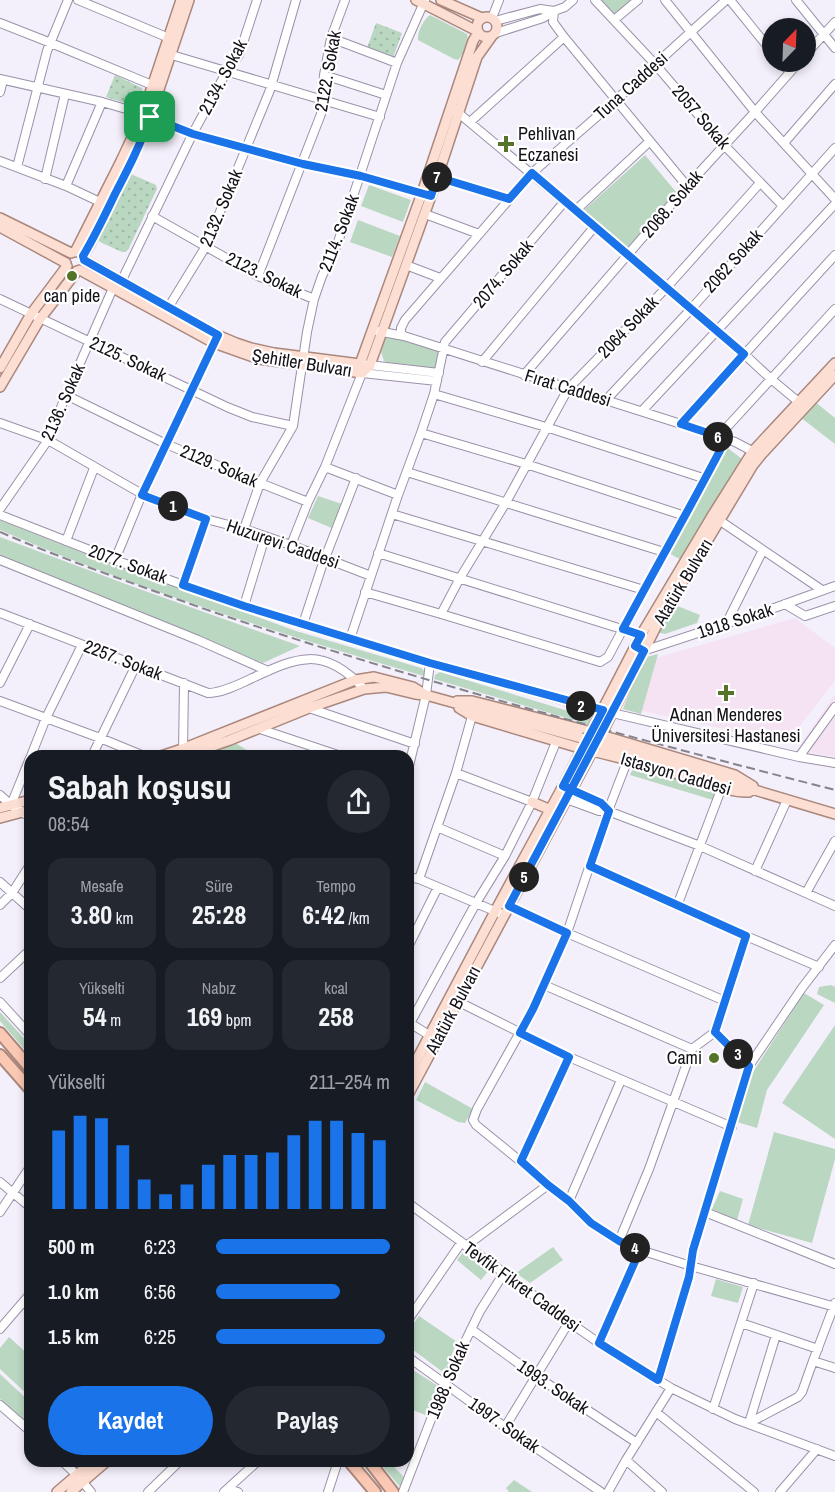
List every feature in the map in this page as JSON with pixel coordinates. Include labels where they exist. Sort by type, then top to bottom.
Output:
[{"type":"highway","points":[[0,1033],[24,1061]]},
{"type":"highway","points":[[0,1055],[24,1082]]},
{"type":"highway","points":[[354,1467],[375,1492]]},
{"type":"highway","points":[[374,1467],[393,1492]]},
{"type":"main road","points":[[0,367],[90,244],[122,180],[144,134],[152,85],[168,54],[169,38],[181,0]]},
{"type":"main road","points":[[78,260],[100,202],[146,116],[189,0]]},
{"type":"main road","points":[[364,368],[454,109],[477,57],[497,27],[490,19],[441,0]]},
{"type":"main road","points":[[421,1],[484,37],[494,34]]},
{"type":"main road","points":[[377,331],[425,214],[426,195],[437,177],[473,40],[478,32],[477,23],[490,19]]},
{"type":"main road","name":"Şehitler Bulvarı","points":[[0,218],[216,339],[303,360],[364,368]]},
{"type":"main road","name":"Şehitler Bulvarı","points":[[0,227],[71,270],[78,260]]},
{"type":"main road","points":[[0,387],[36,316],[66,265],[67,257],[78,260]]},
{"type":"main road","name":"Şehitler Bulvarı","points":[[117,285],[168,308],[216,339]]},
{"type":"main road","points":[[802,404],[835,363]]},
{"type":"main road","points":[[802,404],[835,375]]},
{"type":"main road","name":"Atatürk Bulvarı","points":[[639,649],[641,635],[757,453],[802,404]]},
{"type":"main road","name":"Atatürk Bulvarı","points":[[414,1082],[453,999],[588,750],[598,737],[607,711],[639,649],[659,621],[716,518]]},
{"type":"main road","points":[[192,750],[355,680],[374,677],[413,687],[426,695]]},
{"type":"main road","points":[[195,750],[260,729],[309,708],[364,689],[386,687],[426,695],[581,738],[598,737]]},
{"type":"main road","points":[[449,702],[472,701],[598,737],[835,814]]},
{"type":"main road","name":"Istasyon Caddesi","points":[[449,702],[472,716],[556,742],[628,759],[741,792],[760,791]]},
{"type":"main road","points":[[502,908],[551,810],[562,798]]},
{"type":"main road","points":[[0,808],[24,802]]},
{"type":"main road","points":[[532,802],[551,810]]},
{"type":"main road","points":[[0,818],[24,814]]},
{"type":"main road","name":"Atatürk Bulvarı","points":[[414,1064],[429,1035],[453,999]]},
{"type":"main road","points":[[70,1492],[88,1467]]},
{"type":"main road","points":[[57,1492],[97,1467]]},
{"type":"street","points":[[17,167],[51,43],[68,0]]},
{"type":"street","points":[[78,0],[169,38]]},
{"type":"street","name":"2134. Sokak","points":[[117,285],[226,71],[239,55],[257,0]]},
{"type":"street","name":"2132. Sokak","points":[[168,308],[206,246],[247,148],[272,84],[296,0]]},
{"type":"street","name":"2122. Sokak","points":[[258,276],[321,114],[324,75],[331,38],[345,0]]},
{"type":"street","points":[[490,19],[499,0]]},
{"type":"street","points":[[494,34],[543,18],[565,7],[573,0]]},
{"type":"street","name":"2057 Sokak","points":[[595,0],[655,64],[724,145],[783,206]]},
{"type":"street","points":[[614,20],[638,0]]},
{"type":"street","points":[[642,411],[835,202],[755,112],[664,0]]},
{"type":"street","points":[[728,0],[762,40]]},
{"type":"street","name":"Tuna Caddesi","points":[[404,336],[400,328],[405,320],[532,173],[728,0]]},
{"type":"street","points":[[796,0],[835,48]]},
{"type":"street","name":"2114. Sokak","points":[[293,426],[314,298],[337,245],[397,63],[421,1]]},
{"type":"street","points":[[490,19],[540,9],[554,11]]},
{"type":"street","points":[[554,11],[553,22],[564,37],[687,186]]},
{"type":"street","points":[[816,43],[835,22]]},
{"type":"street","points":[[0,23],[152,85]]},
{"type":"street","points":[[470,122],[564,37]]},
{"type":"street","points":[[331,38],[397,63]]},
{"type":"street","points":[[168,54],[380,117]]},
{"type":"street","name":"2068. Sokak","points":[[524,375],[789,72]]},
{"type":"street","points":[[324,75],[386,95]]},
{"type":"street","points":[[0,92],[2,80],[102,102],[193,134],[303,164],[361,176],[426,195]]},
{"type":"street","points":[[784,143],[835,84]]},
{"type":"street","points":[[45,179],[65,94]]},
{"type":"street","points":[[66,186],[102,102]]},
{"type":"street","points":[[454,109],[667,286],[802,404]]},
{"type":"street","points":[[576,210],[650,141]]},
{"type":"street","name":"2062 Sokak","points":[[606,400],[835,148]]},
{"type":"street","points":[[0,160],[100,202]]},
{"type":"street","points":[[437,177],[509,199]]},
{"type":"street","name":"2064 Sokak","points":[[441,614],[568,389],[667,286],[760,183]]},
{"type":"street","name":"2074. Sokak","points":[[444,349],[445,342],[452,333],[565,201]]},
{"type":"street","points":[[425,214],[479,234]]},
{"type":"street","name":"2123. Sokak","points":[[152,216],[258,276],[314,298]]},
{"type":"street","points":[[482,362],[596,226]]},
{"type":"street","points":[[681,424],[835,255]]},
{"type":"street","points":[[406,265],[440,278]]},
{"type":"street","name":"2136. Sokak","points":[[0,509],[48,440],[66,394],[117,285]]},
{"type":"street","name":"2125. Sokak","points":[[0,299],[227,407],[252,417],[293,426]]},
{"type":"street","points":[[365,592],[600,662],[608,657],[706,478],[722,438],[771,379],[835,309]]},
{"type":"street","name":"Fırat Caddesi","points":[[377,331],[404,336],[642,411],[722,438],[757,453]]},
{"type":"street","points":[[115,560],[142,495],[216,339]]},
{"type":"street","points":[[350,639],[434,394],[444,349]]},
{"type":"street","points":[[291,545],[364,368]]},
{"type":"street","name":"Şehitler Bulvarı","points":[[364,368],[438,377]]},
{"type":"street","name":"2129. Sokak","points":[[66,394],[166,444],[308,502]]},
{"type":"street","points":[[434,394],[706,478]]},
{"type":"street","name":"Huzurevi Caddesi","points":[[0,423],[48,440],[142,495],[206,519],[291,545],[371,576]]},
{"type":"street","points":[[244,530],[260,483],[293,426]]},
{"type":"street","points":[[421,433],[526,464],[685,516]]},
{"type":"street","points":[[325,466],[398,495]]},
{"type":"street","points":[[66,541],[94,468]]},
{"type":"street","points":[[407,472],[664,552]]},
{"type":"street","points":[[303,624],[325,558],[356,478]]},
{"type":"street","points":[[392,514],[644,590]]},
{"type":"street","name":"2077. Sokak","points":[[0,515],[115,560],[244,606],[430,663],[607,711],[799,757],[835,763]]},
{"type":"street","points":[[716,518],[822,590]]},
{"type":"street","points":[[183,585],[206,519]]},
{"type":"street","points":[[244,606],[265,537]]},
{"type":"street","points":[[726,624],[763,550]]},
{"type":"street","points":[[378,554],[641,635]]},
{"type":"street","points":[[0,560],[198,640],[268,671]]},
{"type":"street","name":"1918 Sokak","points":[[639,649],[726,624],[835,586]]},
{"type":"street","points":[[785,604],[805,616],[835,606]]},
{"type":"street","name":"2257. Sokak","points":[[0,613],[208,693],[215,693],[294,661],[310,658],[341,668],[364,689]]},
{"type":"street","points":[[0,683],[30,624]]},
{"type":"street","points":[[33,750],[82,645]]},
{"type":"street","points":[[413,750],[426,695],[430,663]]},
{"type":"street","points":[[95,750],[136,665]]},
{"type":"street","points":[[183,750],[184,683]]},
{"type":"street","points":[[0,701],[129,750]]},
{"type":"street","points":[[799,757],[835,707]]},
{"type":"street","points":[[309,708],[415,744]]},
{"type":"street","points":[[419,879],[456,773],[472,716]]},
{"type":"street","points":[[260,729],[322,750]]},
{"type":"street","points":[[414,1015],[476,903],[505,856],[532,802],[556,742]]},
{"type":"street","points":[[628,759],[567,933],[520,1033],[473,1120],[476,1125],[569,1201],[591,1223],[619,1241],[691,1266],[834,1306],[802,1392],[798,1397],[749,1424]]},
{"type":"street","points":[[11,805],[24,772]]},
{"type":"street","points":[[456,773],[532,802]]},
{"type":"street","points":[[677,906],[722,787]]},
{"type":"street","points":[[567,788],[601,803],[609,811]]},
{"type":"street","points":[[0,795],[11,805],[24,812]]},
{"type":"street","points":[[562,798],[599,811],[609,811],[700,846],[835,906]]},
{"type":"street","points":[[755,871],[787,800]]},
{"type":"street","points":[[437,827],[505,856]]},
{"type":"street","points":[[806,893],[835,841]]},
{"type":"street","points":[[590,866],[677,906],[819,966]]},
{"type":"street","points":[[0,905],[12,893],[24,874]]},
{"type":"street","points":[[414,878],[476,903],[502,908],[567,933],[725,1001]]},
{"type":"street","points":[[0,882],[24,904]]},
{"type":"street","points":[[414,935],[438,887]]},
{"type":"street","points":[[619,1241],[649,1169],[692,1049],[715,1032],[746,936]]},
{"type":"street","points":[[658,1380],[689,1277],[692,1254],[749,1066],[835,945]]},
{"type":"street","points":[[0,978],[24,956]]},
{"type":"street","points":[[544,985],[692,1049]]},
{"type":"street","points":[[453,999],[569,1057],[732,1127]]},
{"type":"street","points":[[0,1002],[24,1026]]},
{"type":"street","points":[[414,1027],[429,1035]]},
{"type":"street","points":[[715,1032],[749,1066]]},
{"type":"street","points":[[521,1161],[569,1057]]},
{"type":"street","points":[[569,1201],[621,1080]]},
{"type":"street","points":[[0,1212],[24,1176]]},
{"type":"street","points":[[0,1182],[24,1202]]},
{"type":"street","points":[[414,1312],[464,1244],[548,1185]]},
{"type":"street","name":"Tevfik Fikret Caddesi","points":[[414,1207],[569,1322],[671,1388],[735,1419],[835,1456]]},
{"type":"street","points":[[705,1212],[835,1264]]},
{"type":"street","points":[[599,1343],[640,1250]]},
{"type":"street","name":"1988. Sokak","points":[[414,1463],[445,1383],[480,1311],[504,1273]]},
{"type":"street","points":[[713,1409],[754,1283]]},
{"type":"street","points":[[0,1329],[23,1302]]},
{"type":"street","points":[[505,1427],[569,1322]]},
{"type":"street","points":[[741,1323],[818,1349]]},
{"type":"street","name":"1993. Sokak","points":[[471,1329],[536,1376],[637,1443]]},
{"type":"street","points":[[749,1424],[776,1335]]},
{"type":"street","name":"1997. Sokak","points":[[414,1361],[601,1492]]},
{"type":"street","points":[[813,1361],[835,1368]]},
{"type":"street","points":[[608,1492],[671,1388]]},
{"type":"street","points":[[0,1405],[24,1425]]},
{"type":"street","points":[[656,1412],[754,1492]]},
{"type":"street","points":[[780,1492],[817,1449]]},
{"type":"street","points":[[626,1460],[662,1492]]},
{"type":"street","points":[[68,1467],[91,1492]]},
{"type":"street","points":[[148,1492],[174,1467]]},
{"type":"street","points":[[226,1490],[251,1467]]},
{"type":"street","points":[[328,1492],[336,1467]]},
{"type":"street","name":"1988. Sokak","points":[[403,1492],[413,1467]]},
{"type":"street","points":[[226,1490],[238,1492]]},
{"type":"shaded area","name":"Adnan Menderes Üniversitesi Hastanesi","points":[[795,618],[835,648],[835,680],[787,743],[620,706],[642,662]]},
{"type":"shaded area","points":[[835,694],[835,757],[797,750]]},
{"type":"green space","points":[[599,0],[636,0],[616,18]]},
{"type":"green space","points":[[430,15],[467,34],[465,48],[458,60],[418,40],[421,26]]},
{"type":"green space","points":[[376,23],[402,33],[393,58],[367,48]]},
{"type":"green space","points":[[115,75],[142,88],[139,101],[125,103],[106,97]]},
{"type":"green space","points":[[645,155],[677,193],[627,252],[583,211]]},
{"type":"green space","points":[[131,174],[156,185],[157,189],[129,248],[126,252],[122,252],[102,243],[99,237]]},
{"type":"green space","points":[[369,185],[411,200],[403,222],[361,206]]},
{"type":"green space","points":[[358,220],[400,236],[392,257],[350,242]]},
{"type":"green space","points":[[385,335],[438,349],[433,370],[390,364],[384,361],[381,352]]},
{"type":"green space","points":[[814,401],[835,418],[835,444],[800,417]]},
{"type":"green space","points":[[725,446],[742,459],[683,561],[667,552]]},
{"type":"green space","points":[[318,496],[342,504],[334,529],[308,518]]},
{"type":"green space","points":[[0,520],[106,562],[296,631],[421,668],[428,674],[427,677],[158,592],[0,530]]},
{"type":"green space","points":[[0,537],[300,646],[263,663],[0,557]]},
{"type":"green space","points":[[675,605],[700,615],[697,623],[665,634],[660,633],[659,629]]},
{"type":"green space","points":[[658,654],[641,714],[623,709],[643,658]]},
{"type":"green space","points":[[440,672],[594,719],[591,725],[434,679],[435,675]]},
{"type":"green space","points":[[232,743],[247,750],[212,750]]},
{"type":"green space","points":[[635,764],[717,789],[713,800],[630,775]]},
{"type":"green space","points":[[831,985],[835,987],[835,1003],[817,994],[819,987]]},
{"type":"green space","points":[[804,993],[824,1005],[767,1090],[757,1128],[737,1122],[753,1072]]},
{"type":"green space","points":[[0,1012],[24,1038],[24,1049],[0,1021]]},
{"type":"green space","points":[[835,1025],[835,1139],[782,1103]]},
{"type":"green space","points":[[425,1082],[473,1109],[465,1123],[458,1122],[416,1100]]},
{"type":"green space","points":[[774,1132],[835,1149],[835,1159],[812,1243],[748,1225]]},
{"type":"green space","points":[[720,1191],[743,1199],[737,1220],[712,1209]]},
{"type":"green space","points":[[553,1247],[563,1260],[530,1283],[516,1273]]},
{"type":"green space","points":[[464,1251],[490,1269],[481,1280],[457,1260]]},
{"type":"green space","points":[[716,1279],[743,1287],[738,1303],[711,1296]]},
{"type":"green space","points":[[419,1316],[457,1342],[444,1373],[414,1350],[414,1323]]},
{"type":"green space","points":[[9,1337],[24,1351],[24,1391],[0,1369],[0,1348]]},
{"type":"green space","points":[[414,1371],[441,1388],[430,1417],[414,1410]]},
{"type":"green space","points":[[0,1374],[24,1396],[24,1420],[0,1399]]},
{"type":"green space","points":[[383,1467],[394,1467],[406,1479],[400,1487]]},
{"type":"green space","points":[[514,1480],[532,1492],[509,1492],[506,1488]]},
{"type":"railway","points":[[0,532],[74,562],[199,607],[356,658],[595,727],[835,790]]},
{"type":"place","name":"Pehlivan Eczanesi","points":[[506,144]]},
{"type":"place","name":"can pide","points":[[72,276]]},
{"type":"place","name":"Adnan Menderes Üniversitesi Hastanesi","points":[[726,693]]},
{"type":"place","name":"Cami","points":[[714,1058]]},
{"type":"route","points":[[150,117],[122,180],[83,256],[84,260],[218,335],[142,495],[206,519],[183,585],[430,663],[603,710],[563,786],[571,790],[601,803],[609,811],[590,866],[746,936],[715,1032],[749,1066],[693,1250],[689,1277],[658,1380],[599,1343],[640,1250],[619,1241],[591,1223],[569,1201],[521,1161],[569,1057],[520,1033],[567,933],[509,906],[571,790],[592,751],[644,651],[635,646],[641,635],[623,629],[726,439],[681,424],[744,354],[532,173],[509,199],[437,177],[431,196],[193,134],[150,117]]}]
